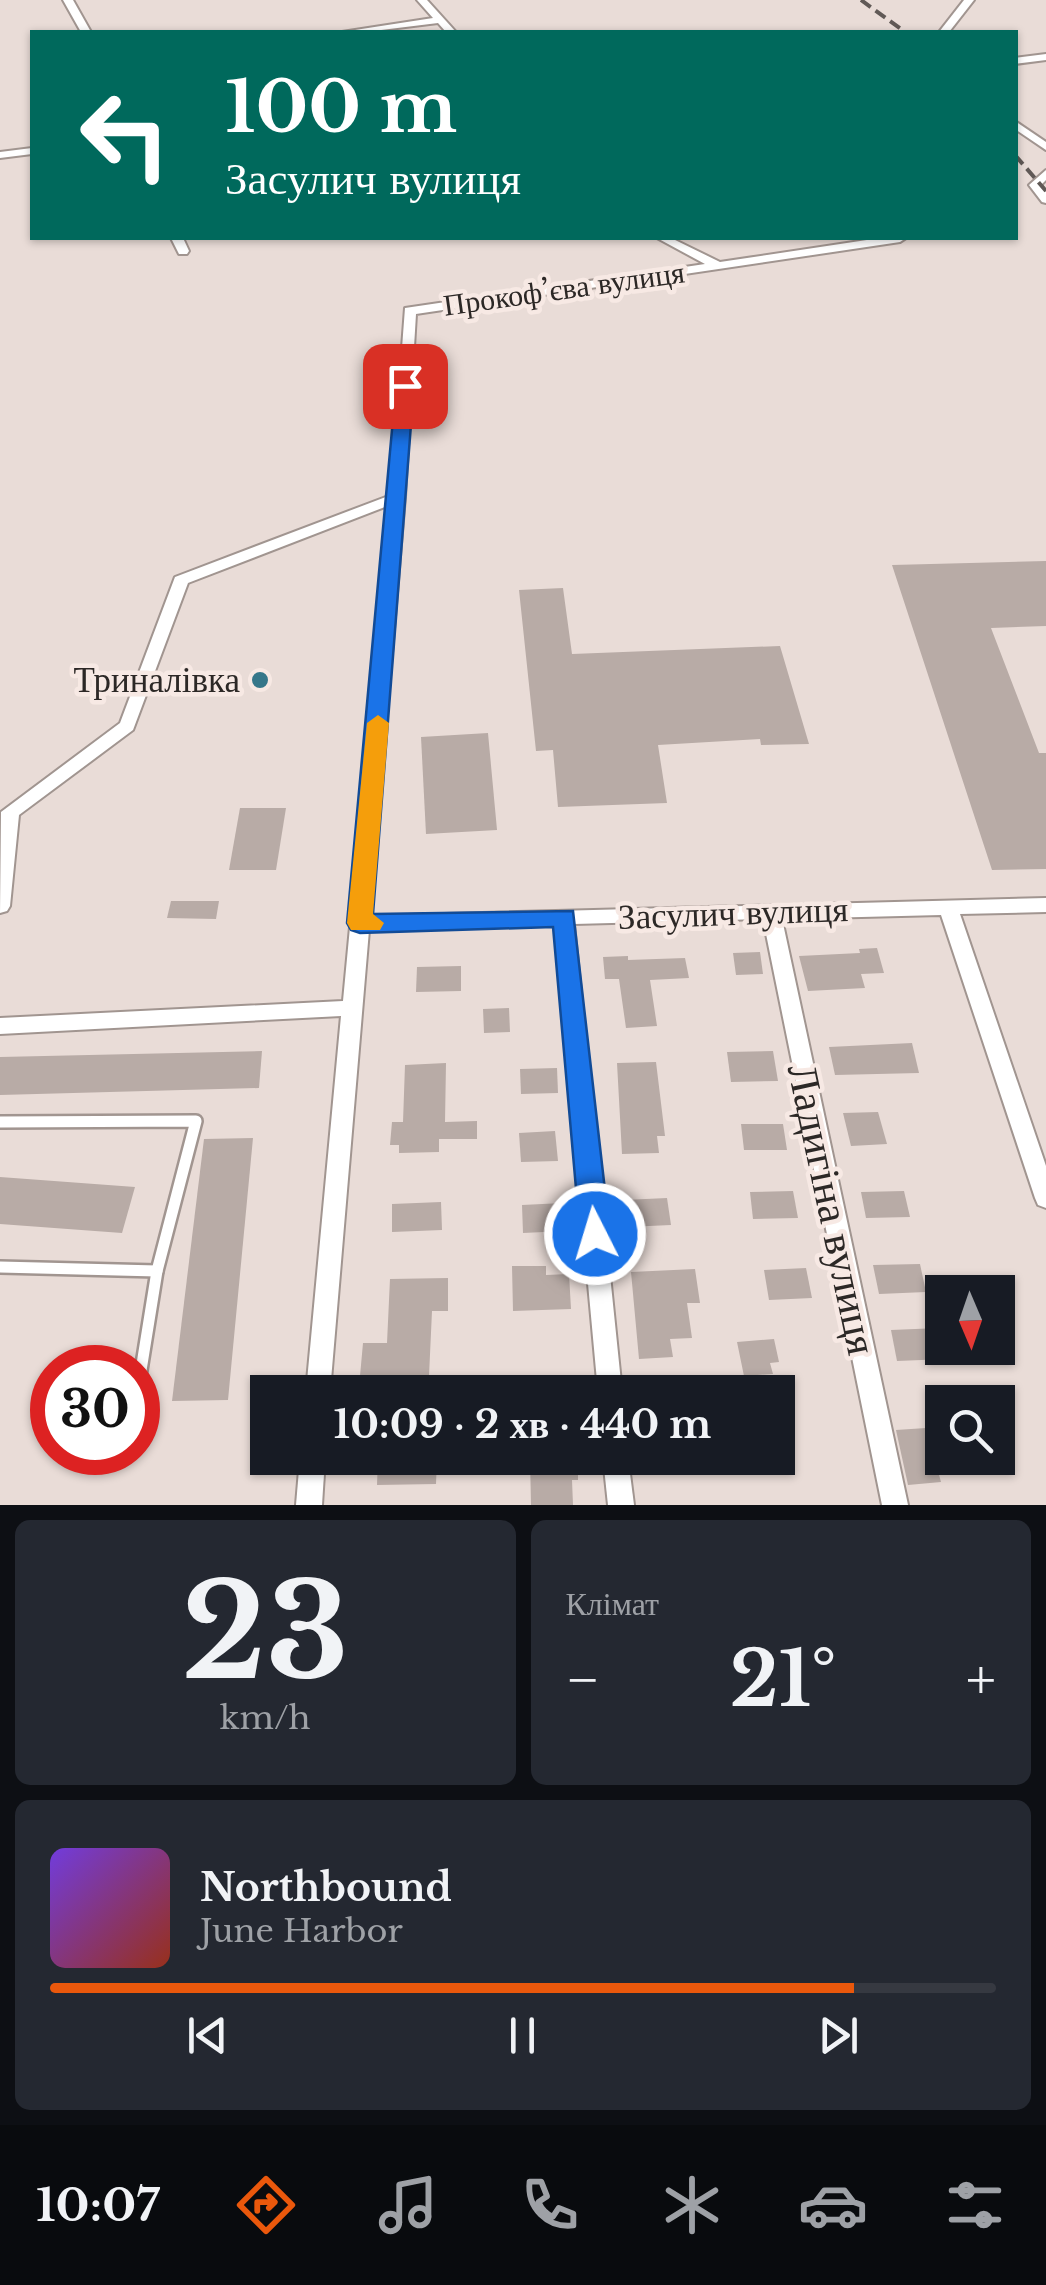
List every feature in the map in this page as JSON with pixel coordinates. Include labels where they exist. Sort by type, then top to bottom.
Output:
[{"type":"street","points":[[68,0],[85,30]]},
{"type":"street","points":[[422,0],[449,30]]},
{"type":"street","points":[[946,30],[969,0]]},
{"type":"street","points":[[362,30],[439,20]]},
{"type":"street","points":[[1018,61],[1046,57]]},
{"type":"street","points":[[1018,126],[1046,148]]},
{"type":"street","points":[[0,155],[30,151]]},
{"type":"street","points":[[1046,173],[1035,185],[1046,200]]},
{"type":"street","points":[[178,240],[182,251]]},
{"type":"street","name":"Прокоф’єва вулиця","points":[[666,240],[718,266]]},
{"type":"street","name":"Прокоф’єва вулиця","points":[[398,497],[410,311],[887,240]]},
{"type":"street","points":[[0,906],[10,812],[126,726],[182,580],[398,497],[319,1375]]},
{"type":"street","name":"Засулич вулиця","points":[[360,923],[1046,905]]},
{"type":"street","points":[[948,908],[1046,1198]]},
{"type":"street","name":"Ладигіна вулиця","points":[[771,912],[895,1505]]},
{"type":"street","points":[[564,918],[608,1375]]},
{"type":"street","points":[[0,1026],[350,1008]]},
{"type":"street","points":[[309,1505],[312,1475]]},
{"type":"street","points":[[618,1475],[621,1505]]},
{"type":"lane","points":[[0,1122],[196,1121],[157,1272],[145,1345]]},
{"type":"lane","points":[[0,1267],[157,1272]]},
{"type":"building","points":[[1046,561],[1046,626],[991,628],[1039,753],[1046,753],[1046,869],[992,870],[892,565]]},
{"type":"building","points":[[563,588],[572,654],[780,646],[809,744],[761,745],[760,739],[658,745],[667,803],[558,807],[553,750],[536,751],[519,590]]},
{"type":"building","points":[[488,733],[497,830],[426,834],[421,737]]},
{"type":"building","points":[[240,808],[286,808],[276,870],[229,870]]},
{"type":"building","points":[[171,901],[219,901],[216,919],[167,918]]},
{"type":"building","points":[[877,948],[884,973],[861,974],[865,988],[808,991],[799,956],[860,953],[859,949]]},
{"type":"building","points":[[760,952],[763,974],[736,975],[733,953]]},
{"type":"building","points":[[628,956],[628,960],[685,958],[689,978],[650,980],[657,1026],[626,1028],[619,979],[605,979],[603,957]]},
{"type":"building","points":[[461,966],[461,991],[416,992],[417,967]]},
{"type":"building","points":[[509,1008],[510,1032],[484,1033],[483,1009]]},
{"type":"building","points":[[912,1043],[919,1073],[835,1075],[829,1047]]},
{"type":"building","points":[[262,1051],[259,1088],[0,1095],[0,1057]]},
{"type":"building","points":[[773,1051],[778,1081],[731,1082],[727,1052]]},
{"type":"building","points":[[656,1062],[665,1136],[657,1136],[659,1153],[622,1154],[617,1063]]},
{"type":"building","points":[[446,1063],[445,1122],[477,1121],[477,1139],[439,1139],[439,1152],[399,1153],[399,1145],[390,1145],[392,1122],[403,1122],[405,1065]]},
{"type":"building","points":[[557,1068],[558,1093],[521,1094],[520,1069]]},
{"type":"building","points":[[878,1112],[887,1144],[851,1146],[843,1113]]},
{"type":"building","points":[[741,1124],[783,1124],[787,1150],[744,1150]]},
{"type":"building","points":[[555,1131],[558,1161],[521,1162],[519,1133]]},
{"type":"building","points":[[253,1138],[228,1400],[172,1401],[204,1139]]},
{"type":"building","points":[[0,1177],[135,1187],[122,1233],[0,1224]]},
{"type":"building","points":[[793,1191],[798,1218],[753,1219],[750,1192]]},
{"type":"building","points":[[904,1191],[910,1217],[866,1218],[861,1192]]},
{"type":"building","points":[[667,1198],[671,1225],[627,1227],[624,1200]]},
{"type":"building","points":[[441,1202],[442,1230],[392,1232],[392,1204]]},
{"type":"building","points":[[563,1203],[565,1231],[523,1233],[522,1205]]},
{"type":"building","points":[[920,1264],[925,1292],[879,1294],[873,1265]]},
{"type":"building","points":[[512,1266],[546,1266],[546,1275],[569,1274],[571,1309],[513,1311]]},
{"type":"building","points":[[806,1268],[812,1298],[769,1300],[764,1270]]},
{"type":"building","points":[[695,1269],[700,1303],[687,1303],[692,1338],[670,1339],[673,1357],[639,1359],[631,1272]]},
{"type":"building","points":[[448,1278],[448,1311],[432,1311],[429,1375],[360,1375],[363,1343],[387,1343],[390,1279]]},
{"type":"building","points":[[925,1329],[925,1360],[897,1361],[891,1330]]},
{"type":"building","points":[[774,1339],[779,1362],[770,1363],[773,1374],[744,1375],[737,1342]]},
{"type":"building","points":[[925,1428],[925,1475],[939,1475],[941,1482],[908,1485],[896,1430]]},
{"type":"building","points":[[377,1475],[436,1475],[436,1484],[377,1485]]},
{"type":"building","points":[[530,1475],[578,1475],[578,1480],[572,1480],[573,1505],[531,1505]]},
{"type":"railway","points":[[861,0],[902,30]]},
{"type":"railway","points":[[1018,158],[1046,191]]},
{"type":"slow traffic","points":[[371,923],[360,923],[378,723]]},
{"type":"place","name":"Триналівка","points":[[260,680]]},
{"type":"route","points":[[405,386],[360,923],[564,918],[595,1234]]}]
